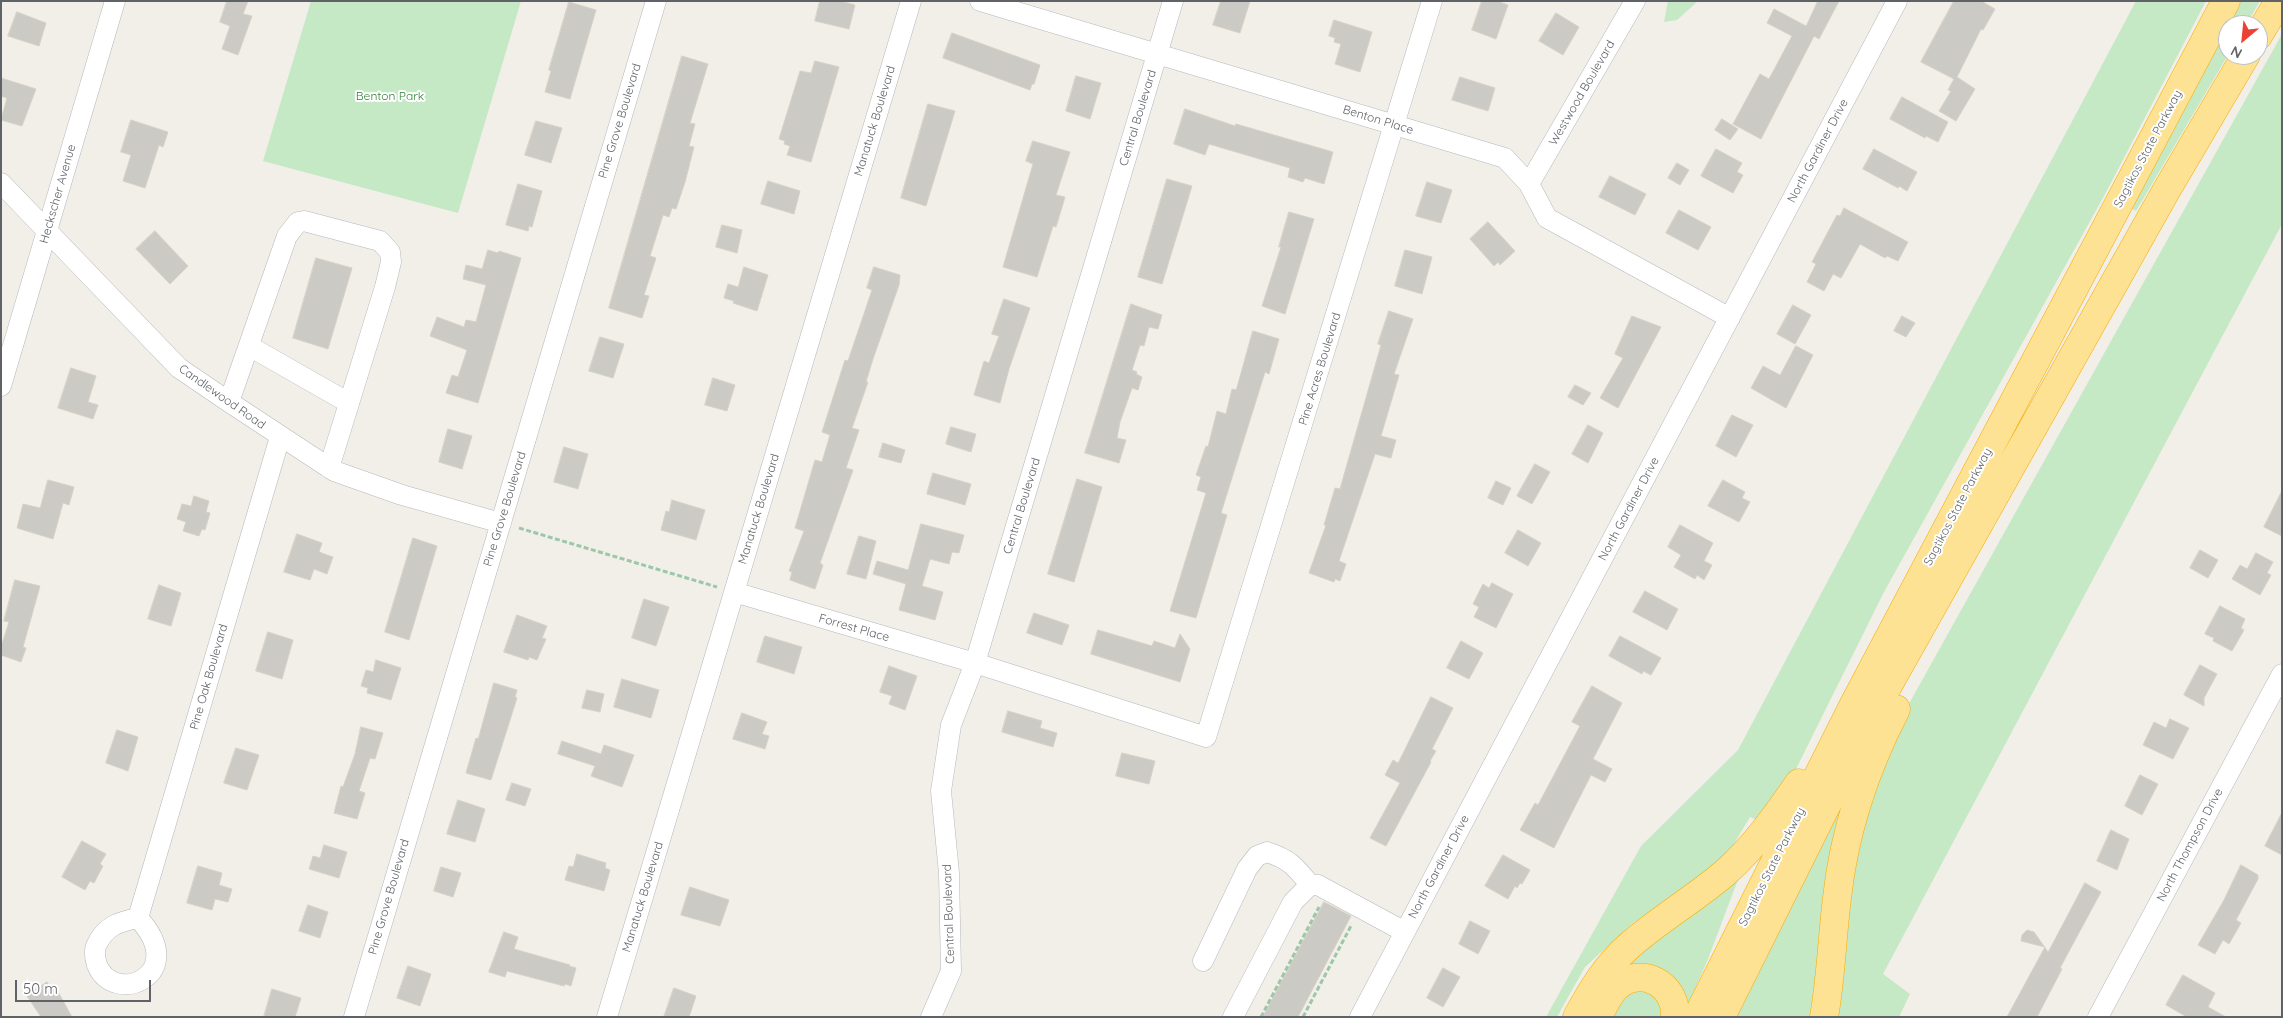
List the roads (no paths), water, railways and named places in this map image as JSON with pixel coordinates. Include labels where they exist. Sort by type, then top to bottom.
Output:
[{"type":"highway","name":"Sagtikos State Parkway","points":[[1697,1017],[1855,702],[2226,1]]},
{"type":"highway","points":[[2268,19],[2279,1]]},
{"type":"highway","name":"Sagtikos State Parkway","points":[[1721,1017],[1871,716],[2166,192],[2240,65]]},
{"type":"highway","points":[[1824,1017],[1837,897],[1848,837],[1859,798],[1880,740],[1923,655],[1972,536]]},
{"type":"highway","points":[[1577,1017],[1600,977],[1628,947],[1708,887],[1756,841],[1855,702]]},
{"type":"highway","points":[[1598,1017],[1617,987],[1639,978],[1654,981],[1667,989],[1674,1002],[1675,1017]]},
{"type":"street","name":"Heckscher Avenue","points":[[1,386],[115,1]]},
{"type":"street","name":"Pine Grove Boulevard","points":[[354,1017],[656,1]]},
{"type":"street","name":"Manatuck Boulevard","points":[[607,1017],[911,1]]},
{"type":"street","name":"Benton Place","points":[[980,1],[1505,158],[1529,184],[1547,218],[1730,318]]},
{"type":"street","name":"Central Boulevard","points":[[931,1017],[951,971],[949,873],[941,791],[951,725],[976,663],[1173,1]]},
{"type":"street","name":"Pine Acres Boulevard","points":[[1206,737],[1432,1]]},
{"type":"street","name":"Westwood Boulevard","points":[[1529,184],[1635,1]]},
{"type":"street","name":"North Gardiner Drive","points":[[1360,1017],[1897,1]]},
{"type":"street","name":"Candlewood Road","points":[[1,183],[179,368],[280,437],[329,468],[402,495],[501,523]]},
{"type":"street","points":[[230,402],[287,236],[298,222],[304,220],[380,241],[390,252],[391,262],[385,288],[329,468]]},
{"type":"street","points":[[249,346],[349,403]]},
{"type":"street","name":"Pine Oak Boulevard","points":[[138,918],[280,437]]},
{"type":"street","name":"Forrest Place","points":[[734,592],[976,663],[1206,737]]},
{"type":"street","name":"North Thompson Drive","points":[[2098,1017],[2282,674]]},
{"type":"street","points":[[1203,961],[1248,869],[1257,856],[1267,852],[1294,865],[1319,888],[1405,932]]},
{"type":"street","points":[[1233,1017],[1293,902],[1319,888]]},
{"type":"park label","name":"Benton Park","points":[[390,96]]}]
